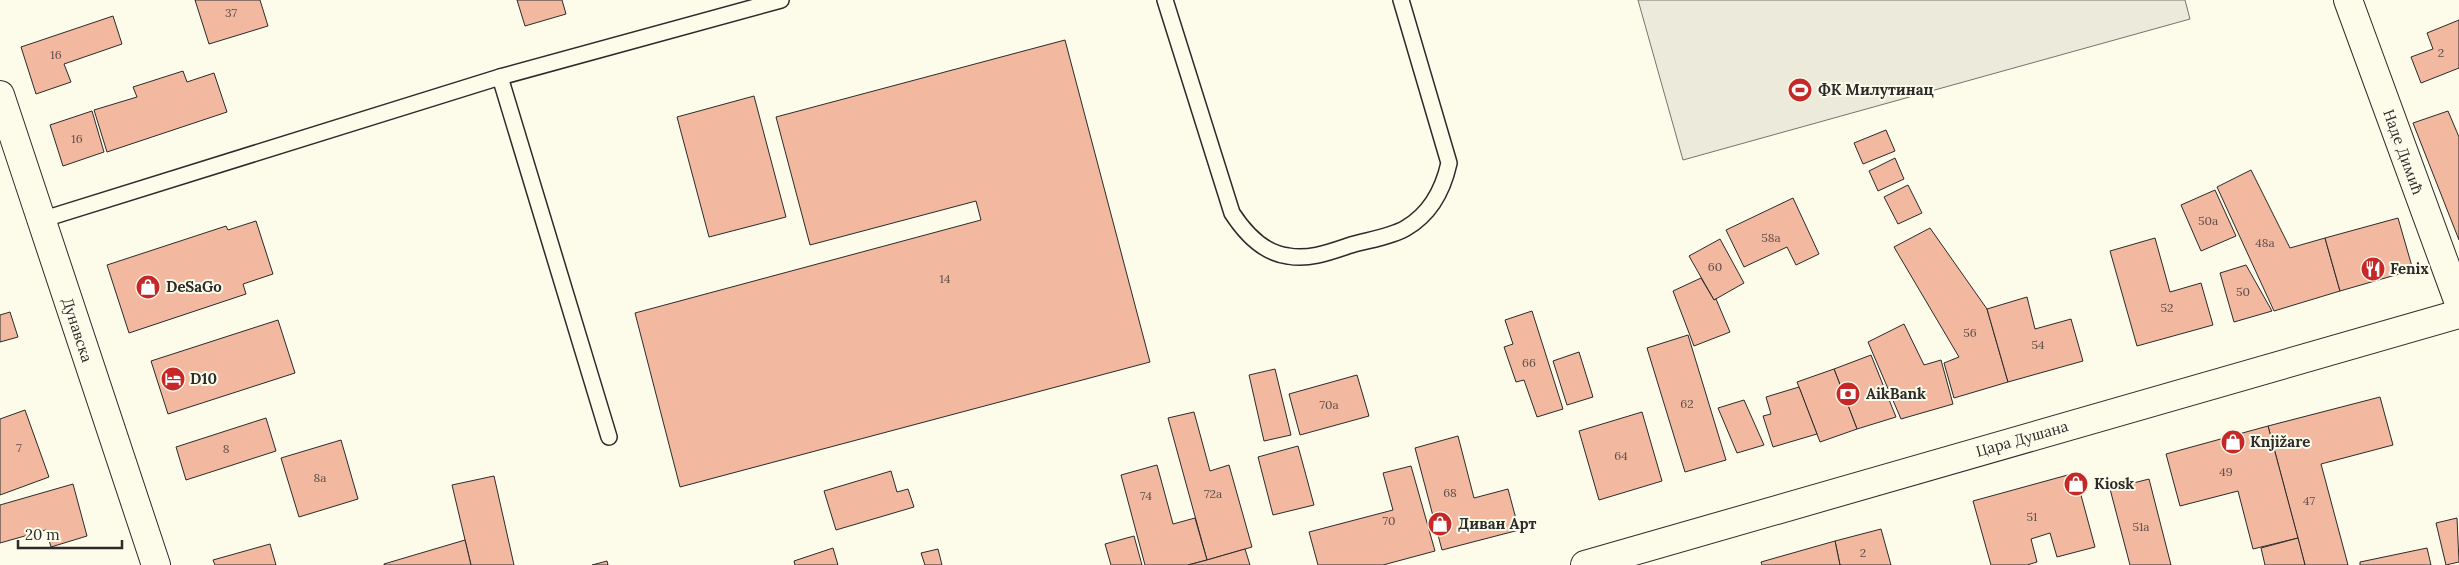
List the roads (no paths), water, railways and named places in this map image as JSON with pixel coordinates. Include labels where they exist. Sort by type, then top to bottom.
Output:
[{"type":"main road","name":"Наде Димић","points":[[2348,0],[2459,304]]},
{"type":"main road","name":"Дунавска","points":[[0,94],[156,565]]},
{"type":"main road","name":"Цара Душана","points":[[1585,565],[2459,314]]},
{"type":"lane","points":[[41,220],[500,77],[781,0]]},
{"type":"lane","points":[[1164,0],[1232,213],[1244,231],[1263,247],[1286,256],[1312,257],[1405,229],[1423,215],[1445,182],[1449,163],[1401,0]]},
{"type":"lane","points":[[500,77],[609,437]]},
{"type":"place","name":"ФК Милутинац","points":[[1800,90]]},
{"type":"place","name":"Fenix","points":[[2373,269]]},
{"type":"place","name":"DeSaGo","points":[[148,287]]},
{"type":"place","name":"D10","points":[[173,379]]},
{"type":"place","name":"AikBank","points":[[1848,394]]},
{"type":"place","name":"Knjižare","points":[[2233,442]]},
{"type":"place","name":"Kiosk","points":[[2076,484]]},
{"type":"place","name":"Диван Арт","points":[[1440,524]]}]
